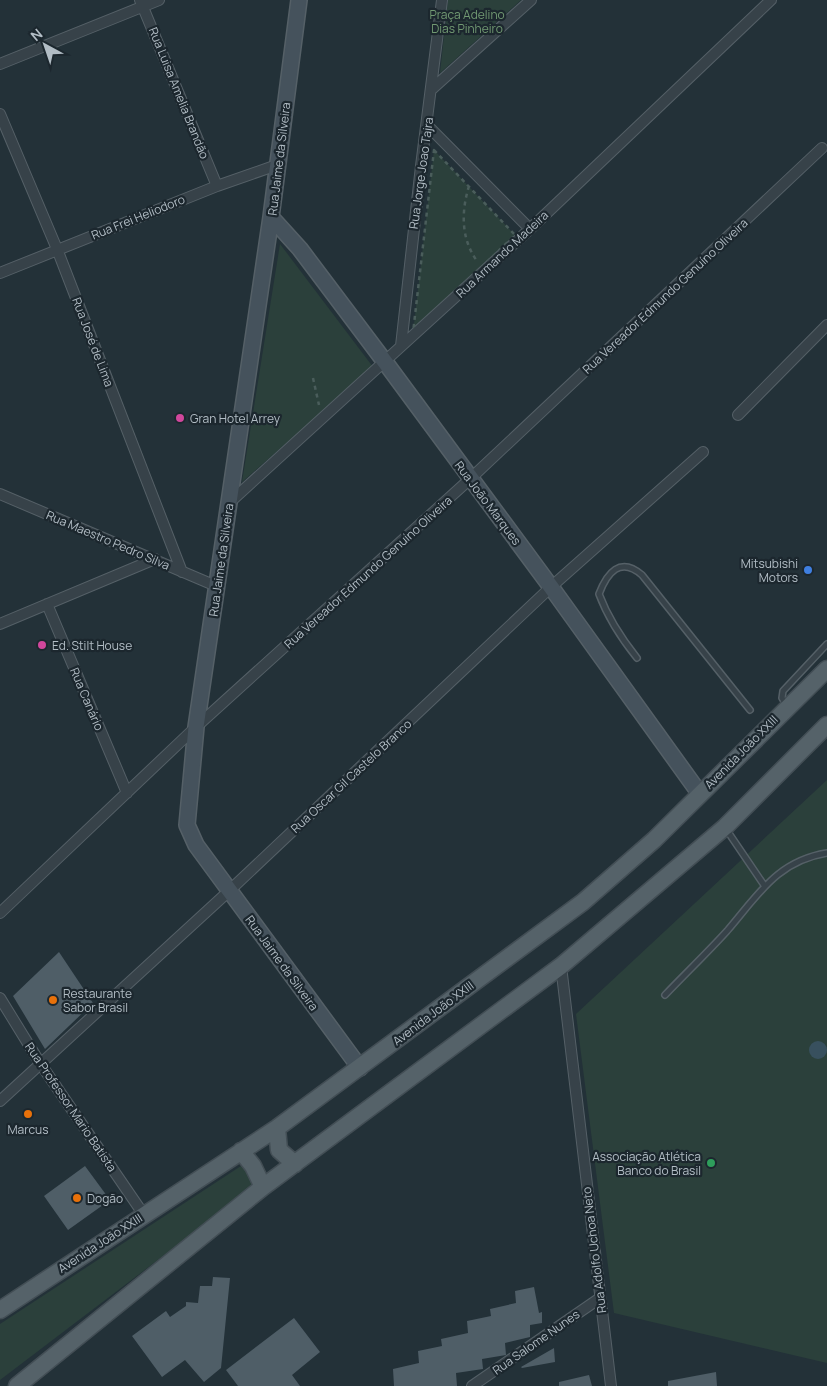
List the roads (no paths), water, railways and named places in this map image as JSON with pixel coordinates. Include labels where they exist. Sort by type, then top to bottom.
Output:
[{"type":"main road","name":"Avenida João XXIII","points":[[0,1310],[277,1128],[583,902],[654,840],[787,706],[827,669]]},
{"type":"main road","points":[[17,1386],[263,1187],[561,966],[724,827],[827,725]]},
{"type":"main road","points":[[277,1128],[279,1150],[295,1164]]},
{"type":"main road","points":[[241,1151],[253,1166],[263,1187]]},
{"type":"street","points":[[0,64],[142,3],[159,0]]},
{"type":"street","name":"Rua Jaime da Silveira","points":[[299,0],[272,217],[216,586],[204,688],[196,727],[188,794],[189,831],[229,891],[360,1068]]},
{"type":"street","name":"Rua Jorge Joao Tajra","points":[[401,346],[413,229],[442,0]]},
{"type":"street","points":[[432,89],[531,0]]},
{"type":"street","name":"Rua Armando Madeira","points":[[229,503],[385,362],[483,269],[530,229],[771,0]]},
{"type":"street","name":"Rua Luisa Amelia Brandão","points":[[142,3],[217,186]]},
{"type":"street","name":"Rua José de Lima","points":[[0,114],[58,249],[182,572]]},
{"type":"street","points":[[427,125],[530,229]]},
{"type":"street","name":"Rua Vereador Edmundo Genuíno Oliveira","points":[[0,913],[196,727],[470,480],[822,148]]},
{"type":"street","name":"Rua Frei Heliodoro","points":[[0,273],[217,186],[277,165]]},
{"type":"street","name":"Rua João Marques","points":[[272,217],[300,249],[385,362],[470,480],[551,586],[700,794]]},
{"type":"street","points":[[738,414],[827,325]]},
{"type":"street","name":"Rua Oscar Gil Castelo Branco","points":[[0,1101],[229,891],[551,586],[703,452]]},
{"type":"street","name":"Rua Maestro Pedro Silva","points":[[0,494],[216,586]]},
{"type":"street","points":[[0,624],[155,559]]},
{"type":"street","name":"Rua Canário","points":[[48,604],[127,793]]},
{"type":"street","name":"Rua Adolfo Uchoa Neto","points":[[561,966],[611,1386]]},
{"type":"street","name":"Rua Professor Mario Batista","points":[[0,998],[40,1063],[144,1214]]},
{"type":"street","name":"Rua Salome Nunes","points":[[472,1386],[600,1298]]},
{"type":"lane","points":[[637,658],[607,616],[599,594],[606,578],[619,567],[633,568],[642,575],[750,710]]},
{"type":"lane","points":[[787,706],[782,698],[783,691],[827,644]]},
{"type":"lane","points":[[724,827],[764,885]]},
{"type":"lane","points":[[665,995],[726,931],[764,885],[799,861],[813,854],[827,853]]},
{"type":"water","points":[[818,1041],[825,1043],[827,1050],[825,1057],[818,1059],[811,1057],[809,1050],[811,1043]]},
{"type":"place","name":"Gran Hotel Arrey","points":[[180,418]]},
{"type":"place","name":"Mitsubishi Motors","points":[[808,570]]},
{"type":"place","name":"Ed. Stilt House","points":[[42,645]]},
{"type":"place","name":"Restaurante Sabor Brasil","points":[[53,1000]]},
{"type":"place","name":"Marcus","points":[[28,1114]]},
{"type":"place","name":"Associação Atlética Banco do Brasil","points":[[711,1163]]},
{"type":"place","name":"Dogão","points":[[77,1198]]},
{"type":"park label","name":"Praça Adelino Dias Pinheiro","points":[[467,21]]}]
